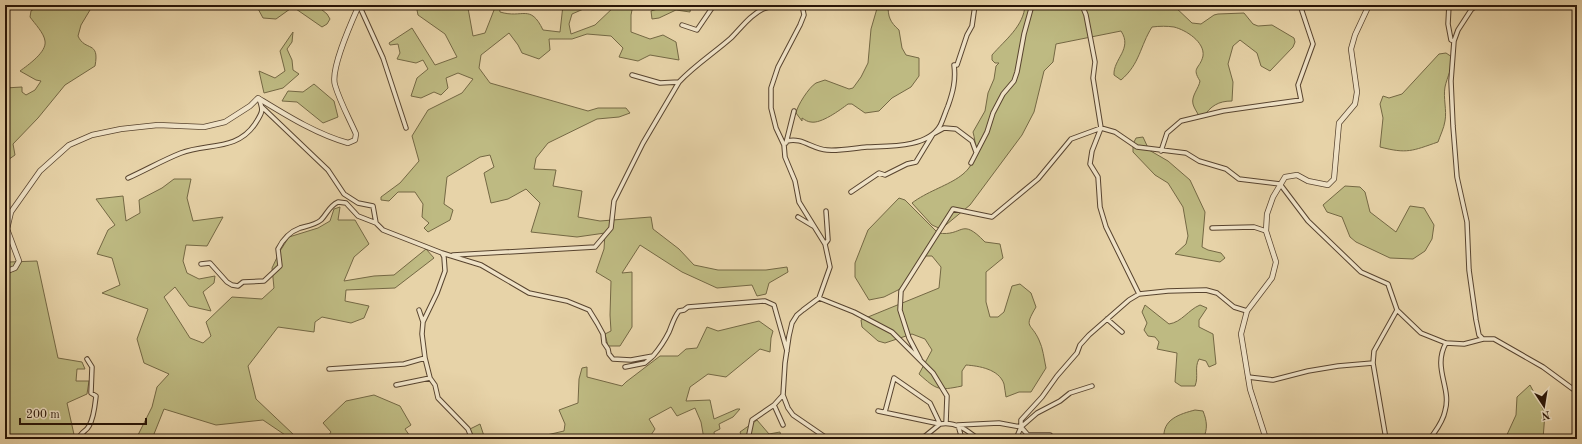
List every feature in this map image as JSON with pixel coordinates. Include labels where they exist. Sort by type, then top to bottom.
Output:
[{"type":"street","points":[[258,98],[287,115],[337,140],[348,143],[355,140],[356,134],[334,84],[336,70],[344,41],[359,5]]},
{"type":"street","points":[[359,5],[384,58],[406,128]]},
{"type":"street","points":[[682,25],[697,30],[714,5]]},
{"type":"street","points":[[451,255],[595,247],[611,228],[614,201],[643,143],[687,73],[730,38],[761,10],[771,7],[802,5],[804,15],[778,67],[771,88],[773,118],[784,145],[785,157],[795,181],[799,202],[815,226],[819,237],[824,244],[830,267],[819,298],[797,315],[790,329],[783,395],[788,408],[793,415],[828,439]]},
{"type":"street","points":[[851,192],[879,173],[885,175],[907,164],[916,162],[933,134],[940,126],[952,96],[954,86],[954,65],[957,65],[967,35],[972,26],[975,5]]},
{"type":"street","points":[[971,163],[988,132],[993,113],[1003,94],[1014,81],[1032,5]]},
{"type":"street","points":[[1082,5],[1086,15],[1095,62],[1093,78],[1101,128],[1092,151],[1090,164],[1098,177],[1100,207],[1106,227],[1139,294]]},
{"type":"street","points":[[1161,151],[1168,132],[1181,120],[1223,111],[1300,100],[1298,85],[1314,44],[1300,5]]},
{"type":"street","points":[[1266,439],[1250,389],[1241,334],[1247,311],[1272,278],[1276,262],[1266,231],[1267,214],[1273,197],[1285,177],[1297,175],[1308,181],[1328,185],[1334,179],[1339,123],[1355,104],[1357,92],[1351,49],[1355,35],[1369,5]]},
{"type":"street","points":[[1449,5],[1449,33],[1451,40],[1454,41]]},
{"type":"street","points":[[1477,5],[1471,10],[1460,25],[1454,41],[1451,81],[1457,177],[1467,222],[1469,270],[1476,320],[1479,335],[1483,339]]},
{"type":"street","points":[[632,75],[660,83],[680,82]]},
{"type":"street","points":[[258,98],[262,107],[328,170],[344,194],[358,203],[373,206],[376,224]]},
{"type":"street","points":[[5,272],[15,268],[19,262],[7,229],[11,212],[40,171],[69,145],[92,135],[121,129],[158,125],[204,127],[225,122],[250,106],[258,98]]},
{"type":"street","points":[[128,178],[182,152],[233,142],[253,127],[262,114],[262,107]]},
{"type":"street","points":[[784,145],[787,141],[794,111]]},
{"type":"street","points":[[787,141],[802,141],[826,150],[913,144],[944,128],[956,129],[972,141],[976,152]]},
{"type":"street","points":[[920,359],[909,338],[900,310],[901,291],[953,209],[992,217],[1038,179],[1071,139],[1101,128],[1115,132],[1137,147],[1186,153],[1200,161],[1226,169],[1240,179],[1280,184],[1308,221],[1361,272],[1388,284],[1397,310],[1421,333],[1446,343],[1464,344],[1483,339],[1494,339],[1543,367],[1577,392]]},
{"type":"street","points":[[201,264],[210,263],[224,279],[232,285],[238,286],[243,282],[264,281],[280,266],[278,249],[288,234],[300,228],[317,223],[321,220],[328,209],[338,202],[346,203],[358,216],[376,224],[383,230],[467,262],[481,265],[529,293],[568,301],[589,310],[603,334],[604,343],[613,359],[631,360],[653,356]]},
{"type":"street","points":[[824,244],[828,240],[826,211]]},
{"type":"street","points":[[798,217],[815,226]]},
{"type":"street","points":[[1212,228],[1254,227],[1266,231]]},
{"type":"street","points":[[442,253],[444,257],[445,271],[437,294],[423,322],[422,334],[425,358],[430,378],[435,385],[438,398],[468,429],[472,439]]},
{"type":"street","points":[[1016,439],[1021,427],[1021,420],[1042,397],[1057,376],[1077,353],[1080,345],[1128,300],[1139,294],[1168,291],[1206,290],[1217,293],[1234,307],[1247,311]]},
{"type":"street","points":[[819,298],[854,312],[892,332],[920,359],[934,373],[947,396],[946,423]]},
{"type":"street","points":[[625,367],[644,363],[653,356],[660,348],[679,311],[688,307],[765,301],[774,305],[787,351]]},
{"type":"street","points":[[419,310],[423,322]]},
{"type":"street","points":[[1386,439],[1372,363],[1374,351],[1397,310]]},
{"type":"street","points":[[1107,319],[1122,332]]},
{"type":"street","points":[[1430,439],[1441,423],[1446,410],[1441,353],[1446,343]]},
{"type":"street","points":[[329,369],[404,364],[425,358]]},
{"type":"street","points":[[79,439],[80,434],[89,427],[96,396],[91,393],[92,367],[87,359]]},
{"type":"street","points":[[1248,377],[1273,380],[1308,371],[1338,366],[1372,363]]},
{"type":"street","points":[[396,385],[430,378]]},
{"type":"street","points":[[884,412],[894,378],[930,403],[940,424]]},
{"type":"street","points":[[1021,427],[1037,413],[1060,401],[1070,393],[1092,386]]},
{"type":"street","points":[[748,439],[752,420],[774,405],[783,395]]},
{"type":"street","points":[[774,405],[782,425]]},
{"type":"street","points":[[878,411],[940,424],[946,423],[958,425],[999,423],[1021,427],[1028,435],[1050,434]]},
{"type":"street","points":[[919,439],[924,437],[940,424]]},
{"type":"street","points":[[958,425],[962,439]]},
{"type":"street","points":[[958,425],[978,439]]},
{"type":"shaded area","points":[[39,5],[93,5],[81,25],[78,36],[84,44],[94,49],[96,58],[95,66],[65,85],[38,118],[13,144],[15,155],[5,162],[5,88],[22,87],[22,92],[26,95],[35,90],[41,81],[36,80],[20,71],[40,54],[45,45],[43,35],[30,17],[31,11]]},
{"type":"shaded area","points":[[256,5],[316,5],[327,14],[330,19],[327,24],[322,27],[296,9],[290,9],[276,19],[263,18]]},
{"type":"shaded area","points":[[416,5],[436,5],[442,7],[446,5],[455,5],[455,7],[468,8],[473,36],[485,33],[496,5],[499,5],[500,12],[508,14],[530,14],[534,17],[543,30],[560,32],[563,5],[588,5],[588,7],[572,14],[569,24],[571,34],[595,25],[616,5],[633,5],[631,15],[631,32],[650,39],[663,35],[676,42],[679,60],[650,55],[638,61],[619,57],[623,48],[611,36],[587,34],[572,39],[549,39],[550,50],[539,59],[522,53],[509,33],[481,55],[479,68],[490,83],[588,111],[598,108],[626,108],[630,113],[619,117],[597,119],[548,143],[536,158],[534,169],[556,170],[553,186],[582,191],[578,217],[600,221],[651,217],[653,229],[679,249],[694,265],[718,270],[766,270],[787,267],[788,272],[769,283],[766,294],[757,296],[752,285],[717,288],[682,272],[640,245],[622,273],[632,272],[632,327],[620,346],[608,346],[605,334],[611,331],[611,281],[596,272],[604,249],[605,233],[577,237],[531,232],[540,203],[526,189],[508,199],[491,203],[484,173],[494,167],[490,155],[480,157],[447,177],[444,204],[453,210],[450,220],[428,232],[424,228],[429,223],[422,217],[423,204],[415,192],[398,192],[389,201],[381,200],[381,197],[400,183],[419,161],[412,136],[428,110],[462,93],[473,79],[458,73],[446,78],[448,88],[441,95],[434,92],[421,98],[411,96],[417,78],[428,69],[423,60],[416,63],[397,59],[400,53],[398,44],[390,45],[389,43],[412,28],[435,65],[457,57],[445,34],[418,15]]},
{"type":"shaded area","points":[[664,5],[691,5],[690,12],[676,10],[659,18],[652,19],[651,11],[664,7]]},
{"type":"shaded area","points":[[878,5],[888,5],[890,19],[899,30],[902,48],[906,55],[919,58],[919,76],[911,87],[892,98],[879,111],[865,113],[852,104],[848,104],[820,121],[810,122],[802,118],[802,121],[796,113],[801,101],[813,85],[825,80],[849,89],[853,88],[861,77],[868,63],[871,29]]},
{"type":"shaded area","points":[[1025,5],[1173,5],[1192,23],[1201,24],[1214,15],[1244,13],[1253,24],[1258,26],[1272,25],[1294,38],[1295,42],[1293,47],[1270,71],[1261,66],[1257,53],[1240,40],[1233,46],[1228,64],[1233,82],[1232,101],[1215,105],[1203,117],[1199,116],[1194,107],[1193,101],[1200,81],[1196,70],[1202,60],[1203,51],[1198,41],[1184,31],[1174,27],[1152,27],[1132,68],[1121,80],[1114,75],[1116,64],[1124,49],[1125,43],[1121,31],[1056,44],[1053,62],[1044,71],[1034,112],[1022,135],[970,205],[941,229],[932,225],[912,203],[958,178],[967,170],[973,161],[975,148],[973,132],[985,111],[988,93],[994,79],[996,66],[999,63],[995,63],[992,60],[992,55],[1018,26],[1024,13]]},
{"type":"shaded area","points":[[293,32],[292,42],[287,49],[292,60],[293,70],[299,74],[283,88],[264,93],[259,71],[275,78],[285,71],[280,51]]},
{"type":"shaded area","points":[[1446,53],[1452,57],[1452,61],[1445,91],[1445,121],[1438,142],[1422,148],[1403,151],[1380,147],[1383,118],[1380,104],[1383,96],[1389,98],[1402,94],[1439,54]]},
{"type":"shaded area","points":[[314,84],[334,101],[338,117],[323,123],[297,102],[282,101],[288,91],[303,92]]},
{"type":"shaded area","points":[[1143,137],[1149,150],[1168,161],[1190,180],[1205,212],[1202,247],[1221,253],[1225,258],[1220,262],[1175,254],[1186,244],[1188,236],[1183,207],[1168,183],[1155,175],[1133,152],[1133,144],[1136,138]]},
{"type":"shaded area","points":[[174,179],[191,179],[187,198],[193,221],[223,217],[207,246],[186,245],[183,261],[187,273],[199,279],[215,276],[214,283],[203,292],[211,311],[189,306],[175,287],[164,297],[190,338],[203,343],[211,336],[206,322],[232,297],[262,299],[274,288],[272,268],[289,237],[318,228],[330,221],[334,209],[340,207],[338,220],[355,220],[369,244],[354,257],[344,281],[374,276],[394,275],[426,249],[434,258],[395,288],[346,290],[345,301],[369,306],[364,318],[351,323],[322,317],[315,322],[314,332],[278,327],[248,366],[256,399],[294,435],[313,439],[291,439],[263,420],[216,425],[164,409],[152,439],[136,439],[152,407],[157,387],[169,374],[144,363],[137,339],[148,309],[102,293],[120,285],[112,258],[97,254],[108,230],[115,225],[96,199],[123,196],[126,221],[140,213],[139,200],[162,188]]},
{"type":"shaded area","points":[[1345,186],[1360,187],[1365,192],[1370,212],[1396,232],[1410,206],[1424,208],[1434,225],[1432,239],[1425,251],[1413,259],[1390,258],[1356,242],[1350,237],[1342,217],[1327,212],[1323,205]]},
{"type":"shaded area","points":[[899,198],[905,200],[938,233],[966,229],[977,234],[985,242],[1000,244],[1003,258],[986,272],[986,302],[990,317],[998,317],[1004,312],[1012,286],[1020,284],[1031,293],[1036,307],[1029,322],[1040,343],[1046,368],[1031,392],[1019,392],[1006,397],[1004,384],[998,375],[982,367],[966,365],[962,371],[962,386],[943,389],[938,388],[919,374],[932,350],[925,339],[912,334],[885,343],[878,341],[862,327],[861,320],[939,288],[941,267],[932,256],[926,256],[902,288],[884,297],[869,300],[855,277],[855,263],[868,230]]},
{"type":"shaded area","points":[[5,254],[9,262],[37,261],[58,358],[82,362],[85,369],[77,369],[76,381],[89,381],[87,394],[67,403],[75,439],[5,439]]},
{"type":"shaded area","points":[[1145,305],[1169,324],[1178,321],[1200,305],[1207,308],[1199,320],[1199,327],[1213,334],[1216,364],[1209,367],[1206,361],[1199,359],[1195,386],[1181,386],[1175,382],[1177,353],[1157,349],[1159,342],[1155,337],[1148,336],[1144,330],[1147,323],[1142,312]]},
{"type":"shaded area","points":[[759,321],[773,331],[770,352],[760,349],[726,377],[708,374],[690,387],[686,401],[710,400],[714,419],[740,409],[733,417],[719,424],[720,429],[714,432],[715,439],[704,439],[701,422],[695,408],[677,416],[671,407],[649,419],[655,429],[651,435],[654,439],[537,439],[538,437],[564,431],[565,424],[559,410],[578,403],[579,379],[582,368],[587,367],[587,377],[622,386],[660,356],[678,356],[686,349],[697,348],[707,327],[718,331]]},
{"type":"shaded area","points":[[1530,385],[1545,413],[1543,439],[1505,439],[1516,415],[1517,397]]},
{"type":"shaded area","points":[[374,395],[400,406],[411,425],[405,429],[412,439],[326,439],[331,432],[323,423],[346,401]]},
{"type":"shaded area","points":[[1195,410],[1203,411],[1205,418],[1206,428],[1203,439],[1164,439],[1166,427],[1173,418]]},
{"type":"shaded area","points":[[757,420],[769,434],[780,432],[781,437],[776,439],[743,439],[740,432]]},
{"type":"shaded area","points":[[480,424],[485,439],[474,439],[470,429]]}]
